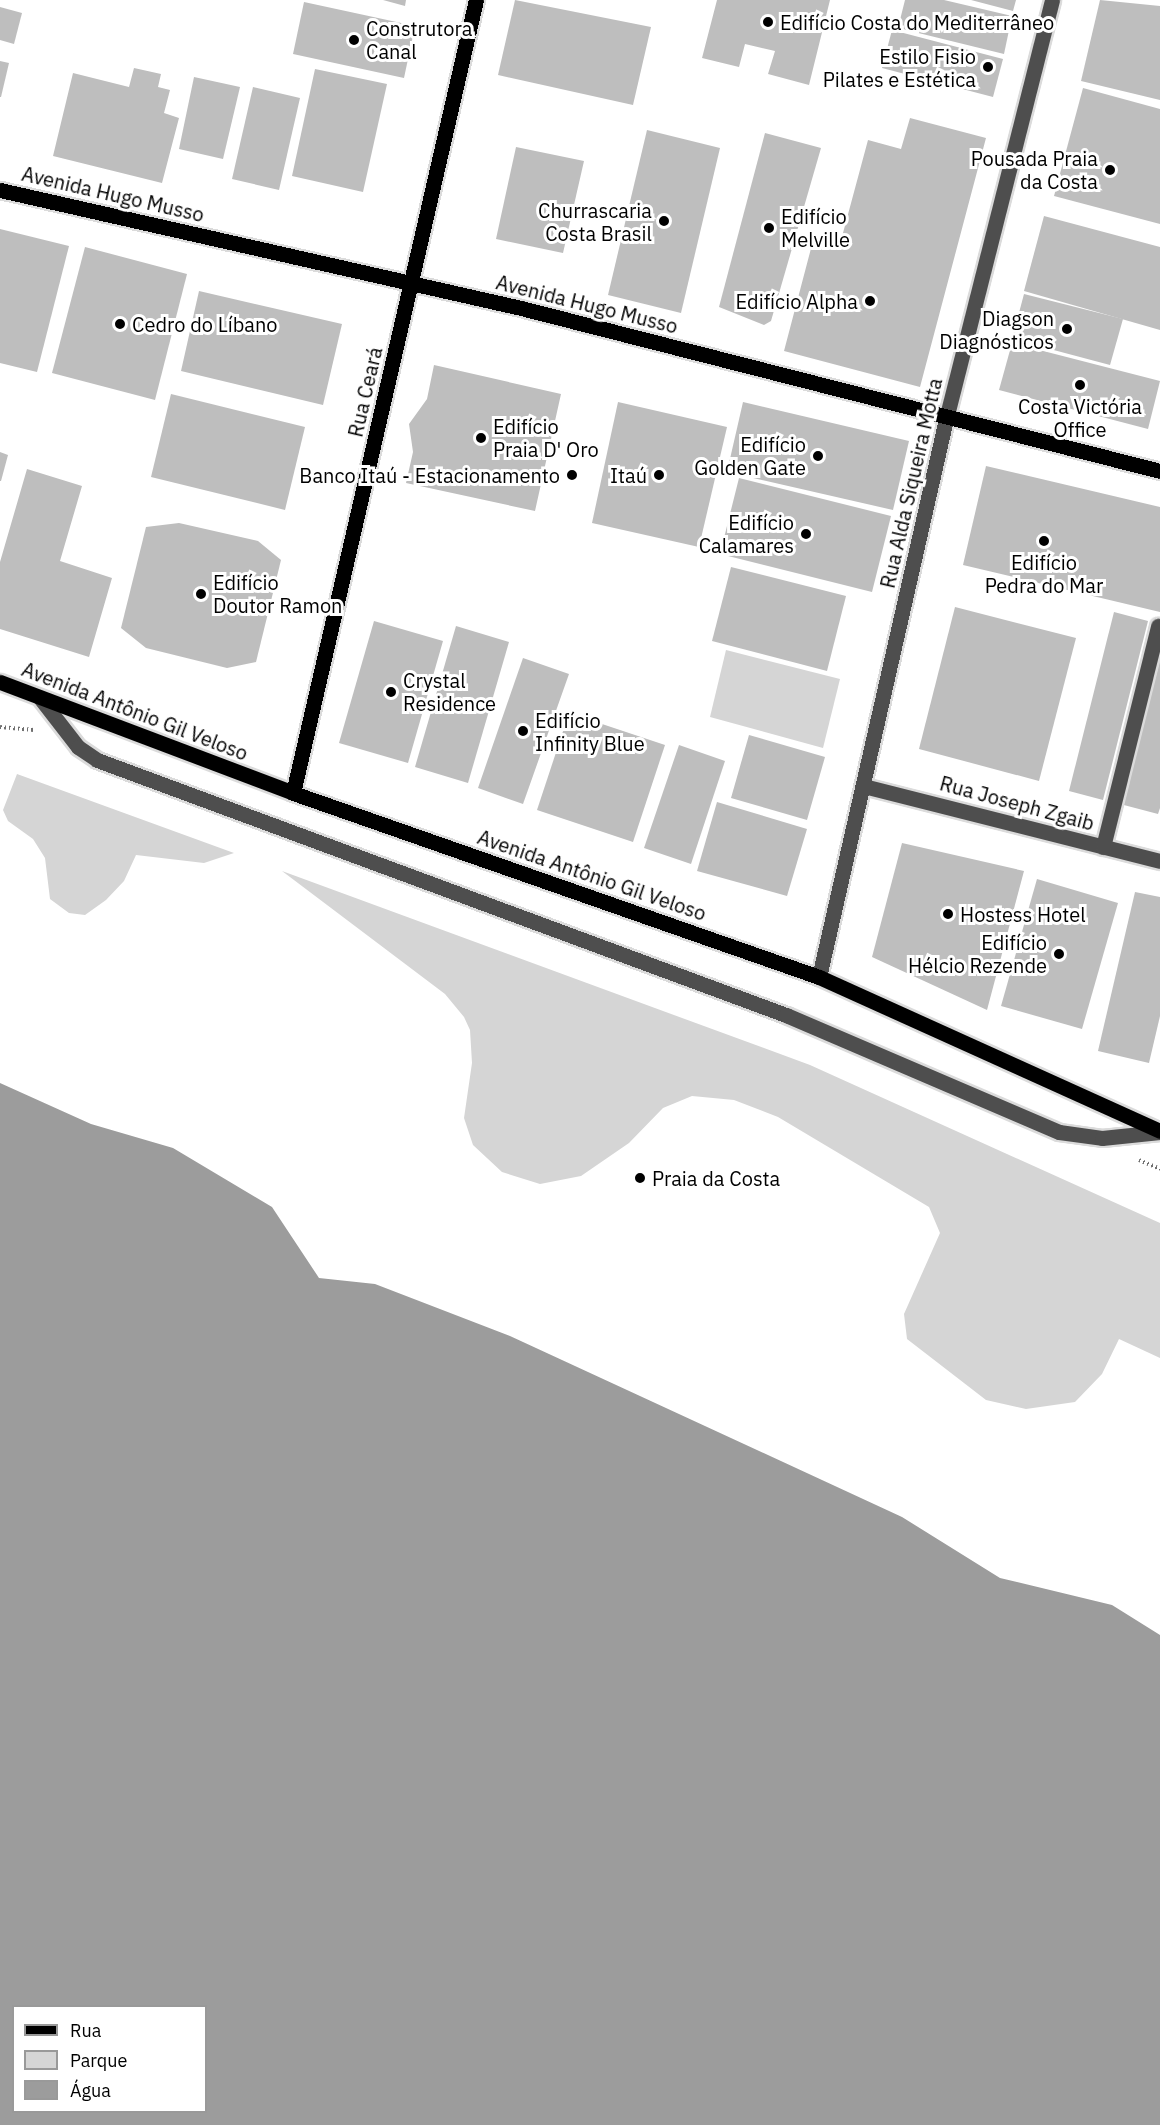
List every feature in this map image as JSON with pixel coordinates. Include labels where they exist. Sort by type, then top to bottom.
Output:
[{"type":"main road","name":"Rua Ceará","points":[[293,793],[476,0]]},
{"type":"main road","name":"Avenida Hugo Musso","points":[[0,190],[442,290],[946,419],[1160,471]]},
{"type":"main road","points":[[418,257],[424,282],[442,290]]},
{"type":"main road","name":"Avenida Antônio Gil Veloso","points":[[0,682],[293,793],[819,977],[1160,1132]]},
{"type":"street","name":"Rua Alda Siqueira Motta","points":[[819,977],[946,419],[1052,0]]},
{"type":"street","points":[[1103,847],[1158,626]]},
{"type":"street","points":[[40,698],[78,747],[97,760],[786,1015],[1042,1126],[1094,1137],[1160,1132]]},
{"type":"street","name":"Rua Joseph Zgaib","points":[[864,786],[1160,861]]},
{"type":"green space","points":[[726,650],[840,679],[823,748],[710,717]]},
{"type":"green space","points":[[17,774],[234,853],[204,863],[136,855],[124,881],[106,900],[85,915],[69,913],[50,899],[45,858],[33,839],[8,821],[3,810]]},
{"type":"green space","points":[[282,871],[810,1065],[1160,1223],[1160,1358],[1119,1339],[1102,1374],[1075,1402],[1026,1409],[986,1400],[907,1339],[904,1314],[940,1233],[929,1207],[778,1117],[734,1100],[692,1096],[663,1108],[629,1143],[581,1176],[540,1184],[502,1172],[473,1145],[464,1118],[472,1063],[470,1030],[464,1017],[445,994]]},
{"type":"water","points":[[0,1083],[91,1124],[173,1148],[272,1207],[319,1278],[375,1284],[510,1336],[902,1517],[1000,1578],[1112,1605],[1160,1635],[1160,2125],[0,2125]]},
{"type":"building","points":[[383,0],[406,0],[405,6]]},
{"type":"building","points":[[515,0],[651,27],[633,105],[498,75]]},
{"type":"building","name":"Edifício Costa do Mediterrâneo","points":[[717,0],[830,0],[809,85],[768,74],[775,51],[745,44],[739,67],[702,58]]},
{"type":"building","points":[[905,0],[944,0],[1012,16],[1004,54],[898,28]]},
{"type":"building","points":[[971,0],[1016,0],[1013,11]]},
{"type":"building","points":[[1100,0],[1160,6],[1160,100],[1081,81]]},
{"type":"building","name":"Construtora Canal","points":[[304,2],[415,26],[404,78],[293,54]]},
{"type":"building","points":[[0,7],[22,13],[14,44],[0,40]]},
{"type":"building","points":[[892,30],[1003,59],[993,97],[882,68]]},
{"type":"building","points":[[0,61],[9,63],[1,97],[0,97]]},
{"type":"building","points":[[134,68],[161,74],[158,87],[170,90],[164,113],[179,118],[162,183],[53,156],[73,73],[129,87]]},
{"type":"building","points":[[315,69],[387,84],[363,192],[292,176]]},
{"type":"building","points":[[194,77],[240,87],[223,159],[179,149]]},
{"type":"building","points":[[253,87],[300,98],[279,190],[232,179]]},
{"type":"building","name":"Pousada Praia da Costa","points":[[1083,88],[1160,109],[1160,224],[1054,196]]},
{"type":"building","name":"Edifício Alpha","points":[[910,118],[986,138],[920,387],[784,351],[814,237],[840,244],[868,140],[901,149]]},
{"type":"building","name":"Churrascaria Costa Brasil","points":[[647,130],[720,148],[681,313],[608,295]]},
{"type":"building","name":"Edifício Melville","points":[[765,133],[821,148],[771,321],[764,325],[719,307]]},
{"type":"building","points":[[516,147],[584,161],[563,253],[496,239]]},
{"type":"building","points":[[1044,216],[1160,247],[1160,330],[1024,291]]},
{"type":"building","points":[[0,229],[69,246],[37,372],[0,363]]},
{"type":"building","name":"Cedro do Líbano","points":[[85,247],[187,274],[155,400],[52,373]]},
{"type":"building","points":[[199,291],[342,324],[323,405],[181,371]]},
{"type":"building","name":"Diagson Diagnósticos","points":[[1024,294],[1123,319],[1110,365],[1012,339]]},
{"type":"building","name":"Costa Victória Office","points":[[1012,343],[1160,381],[1148,429],[999,390]]},
{"type":"building","name":"Edifício Praia D' Oro","points":[[434,365],[561,394],[535,511],[406,483],[413,452],[409,424],[427,399]]},
{"type":"building","points":[[171,394],[305,427],[285,510],[151,477]]},
{"type":"building","name":"Itaú","points":[[618,402],[727,427],[699,547],[592,523]]},
{"type":"building","name":"Edifício Golden Gate","points":[[743,402],[909,441],[893,510],[727,472]]},
{"type":"building","points":[[0,452],[8,455],[1,481],[0,481]]},
{"type":"building","name":"Edifício Pedra do Mar","points":[[986,466],[1160,507],[1160,612],[963,565]]},
{"type":"building","points":[[27,469],[82,486],[60,561],[112,578],[89,657],[0,629],[0,562]]},
{"type":"building","name":"Edifício Calamares","points":[[739,478],[891,516],[872,592],[720,554]]},
{"type":"building","name":"Edifício Doutor Ramon","points":[[179,523],[258,541],[281,560],[256,662],[227,668],[146,648],[121,628],[146,527]]},
{"type":"building","points":[[731,567],[846,596],[827,671],[712,641]]},
{"type":"building","points":[[955,607],[1076,638],[1039,781],[919,749]]},
{"type":"building","points":[[1114,612],[1148,621],[1103,800],[1069,791]]},
{"type":"building","name":"Crystal Residence","points":[[374,621],[443,641],[408,763],[339,743]]},
{"type":"building","points":[[456,626],[509,642],[468,783],[415,767]]},
{"type":"building","points":[[1160,657],[1160,808],[1158,814],[1120,804]]},
{"type":"building","name":"Edifício Infinity Blue","points":[[523,658],[569,674],[523,804],[478,788]]},
{"type":"building","points":[[569,713],[665,745],[633,842],[537,810]]},
{"type":"building","points":[[749,735],[825,757],[807,820],[731,798]]},
{"type":"building","points":[[679,745],[725,761],[691,864],[644,848]]},
{"type":"building","points":[[717,802],[807,829],[787,896],[697,871]]},
{"type":"building","name":"Hostess Hotel","points":[[902,843],[1024,871],[987,1010],[872,957]]},
{"type":"building","name":"Edifício Hélcio Rezende","points":[[1037,879],[1118,903],[1082,1029],[1001,1006]]},
{"type":"building","points":[[1135,892],[1160,897],[1160,1016],[1149,1063],[1098,1051]]},
{"type":"place","name":"Edifício Costa do Mediterrâneo","points":[[768,22]]},
{"type":"place","name":"Construtora Canal","points":[[354,40]]},
{"type":"place","name":"Estilo Fisio Pilates e Estética","points":[[988,67]]},
{"type":"place","name":"Pousada Praia da Costa","points":[[1110,170]]},
{"type":"place","name":"Churrascaria Costa Brasil","points":[[664,221]]},
{"type":"place","name":"Edifício Melville","points":[[769,228]]},
{"type":"place","name":"Edifício Alpha","points":[[870,301]]},
{"type":"place","name":"Cedro do Líbano","points":[[120,324]]},
{"type":"place","name":"Diagson Diagnósticos","points":[[1067,329]]},
{"type":"place","name":"Costa Victória Office","points":[[1080,385]]},
{"type":"place","name":"Edifício Praia D' Oro","points":[[481,438]]},
{"type":"place","name":"Edifício Golden Gate","points":[[818,456]]},
{"type":"place","name":"Banco Itaú - Estacionamento","points":[[572,475]]},
{"type":"place","name":"Itaú","points":[[659,475]]},
{"type":"place","name":"Edifício Calamares","points":[[806,534]]},
{"type":"place","name":"Edifício Pedra do Mar","points":[[1044,541]]},
{"type":"place","name":"Edifício Doutor Ramon","points":[[201,594]]},
{"type":"place","name":"Crystal Residence","points":[[391,692]]},
{"type":"place","name":"Edifício Infinity Blue","points":[[523,731]]},
{"type":"place","name":"Hostess Hotel","points":[[948,914]]},
{"type":"place","name":"Edifício Hélcio Rezende","points":[[1059,954]]},
{"type":"place","name":"Praia da Costa","points":[[640,1178]]}]
